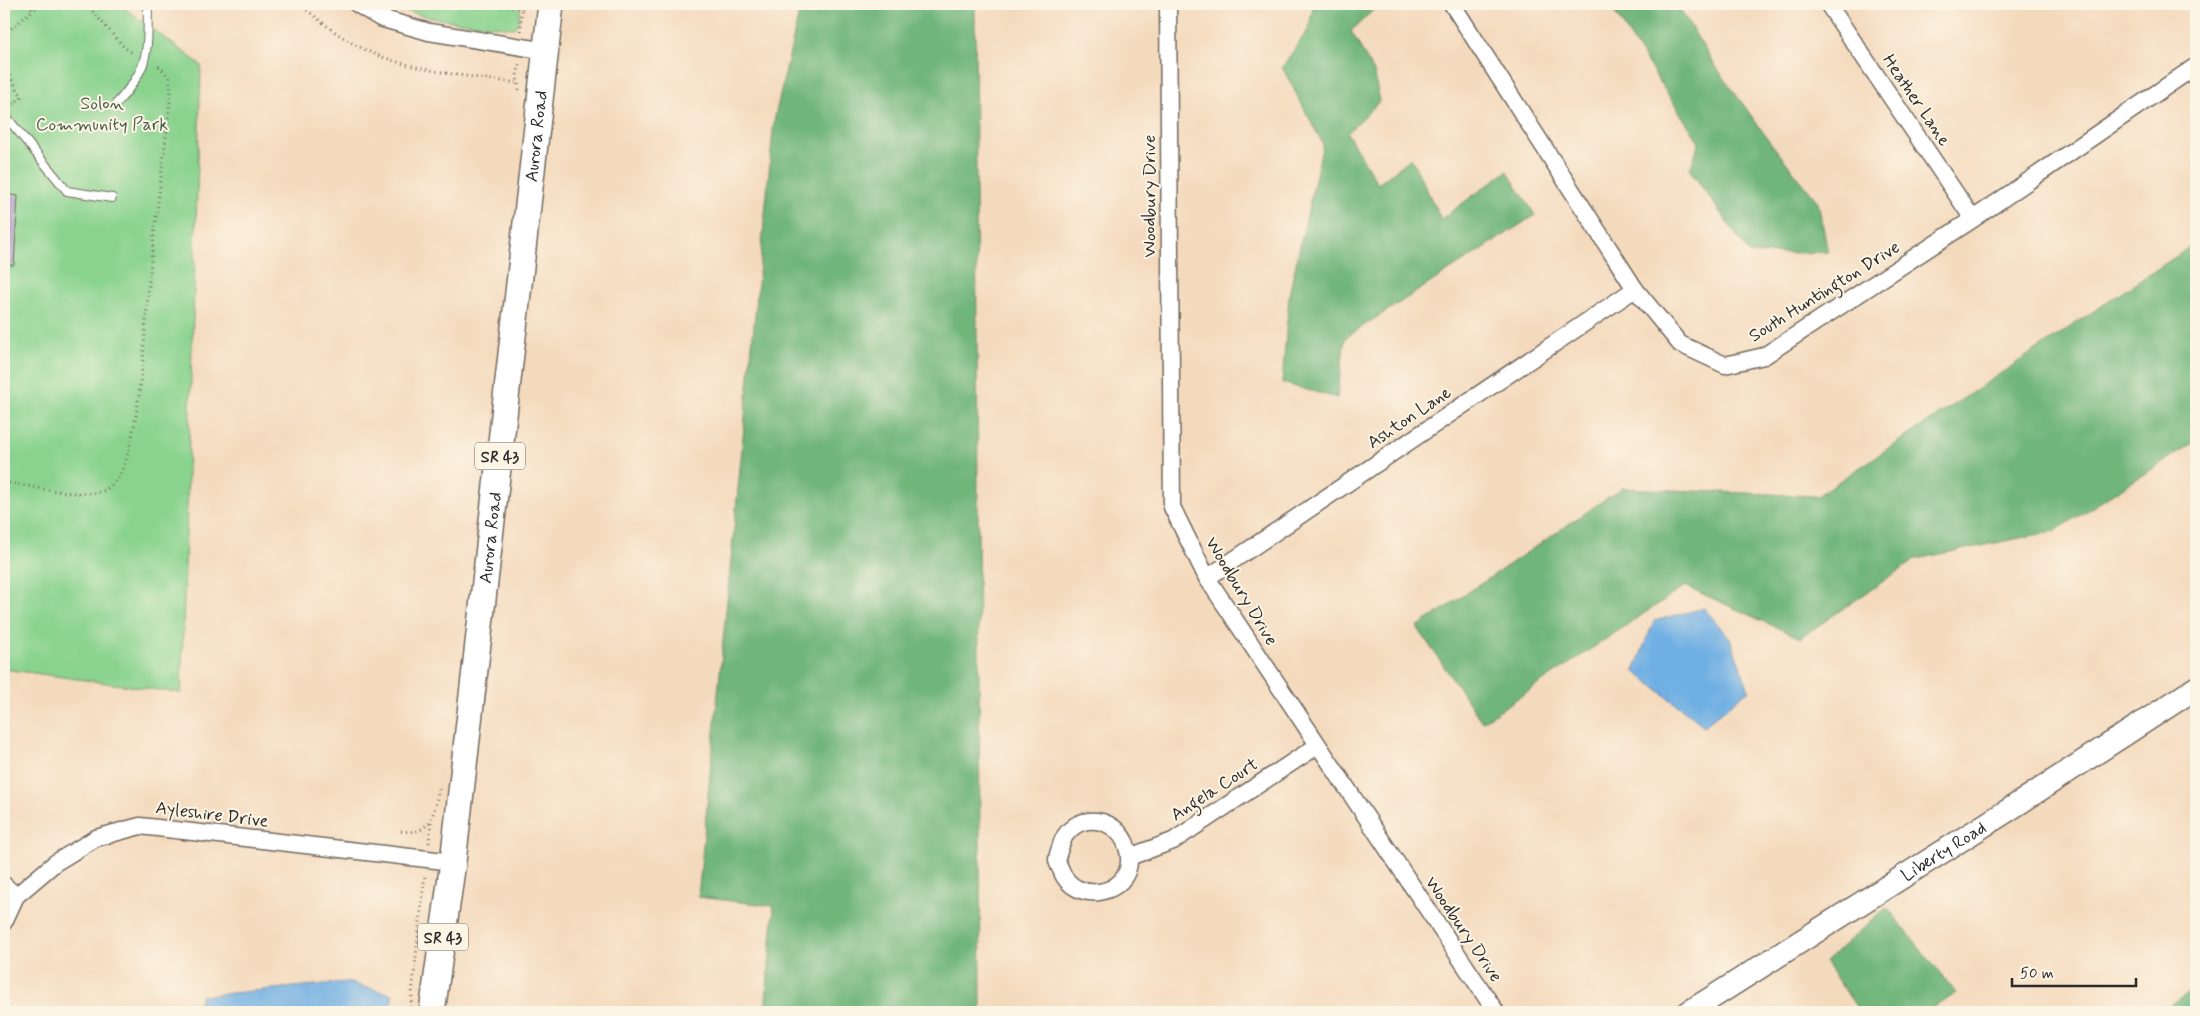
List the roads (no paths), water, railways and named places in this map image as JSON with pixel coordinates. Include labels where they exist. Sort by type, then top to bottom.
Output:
[{"type":"main road","name":"Aurora Road","points":[[432,1012],[452,862],[551,4]]},
{"type":"street","points":[[357,4],[380,18],[429,32],[547,50]]},
{"type":"street","name":"Woodbury Drive","points":[[1168,4],[1172,507],[1206,578],[1316,746],[1496,1012]]},
{"type":"street","name":"South Huntington Drive","points":[[1452,4],[1634,289],[1680,344],[1725,365],[1764,356],[1973,219],[2196,66]]},
{"type":"street","name":"Heather Lane","points":[[1828,4],[1973,219]]},
{"type":"street","name":"Ashton Lane","points":[[1206,578],[1634,289]]},
{"type":"street","name":"Liberty Road","points":[[1690,1012],[2007,811],[2196,688]]},
{"type":"street","name":"Angela Court","points":[[1129,857],[1173,841],[1316,746]]},
{"type":"street","points":[[1087,821],[1104,822],[1120,831],[1128,845],[1129,857],[1130,865],[1122,880],[1113,889],[1091,894],[1078,890],[1064,878],[1057,860],[1062,838],[1069,830],[1087,821]]},
{"type":"street","name":"Ayleshire Drive","points":[[4,922],[16,896],[54,863],[96,838],[140,826],[452,862]]},
{"type":"street","points":[[4,885],[16,896]]},
{"type":"lane","points":[[118,103],[133,86],[146,59],[148,4]]},
{"type":"lane","points":[[4,114],[67,191],[112,198]]},
{"type":"water","points":[[1704,608],[1730,639],[1749,690],[1704,726],[1634,671],[1654,621]]},
{"type":"water","points":[[346,982],[392,994],[392,1012],[195,1012],[201,996]]},
{"type":"park label","name":"Solon Community Park","points":[[102,113]]}]
